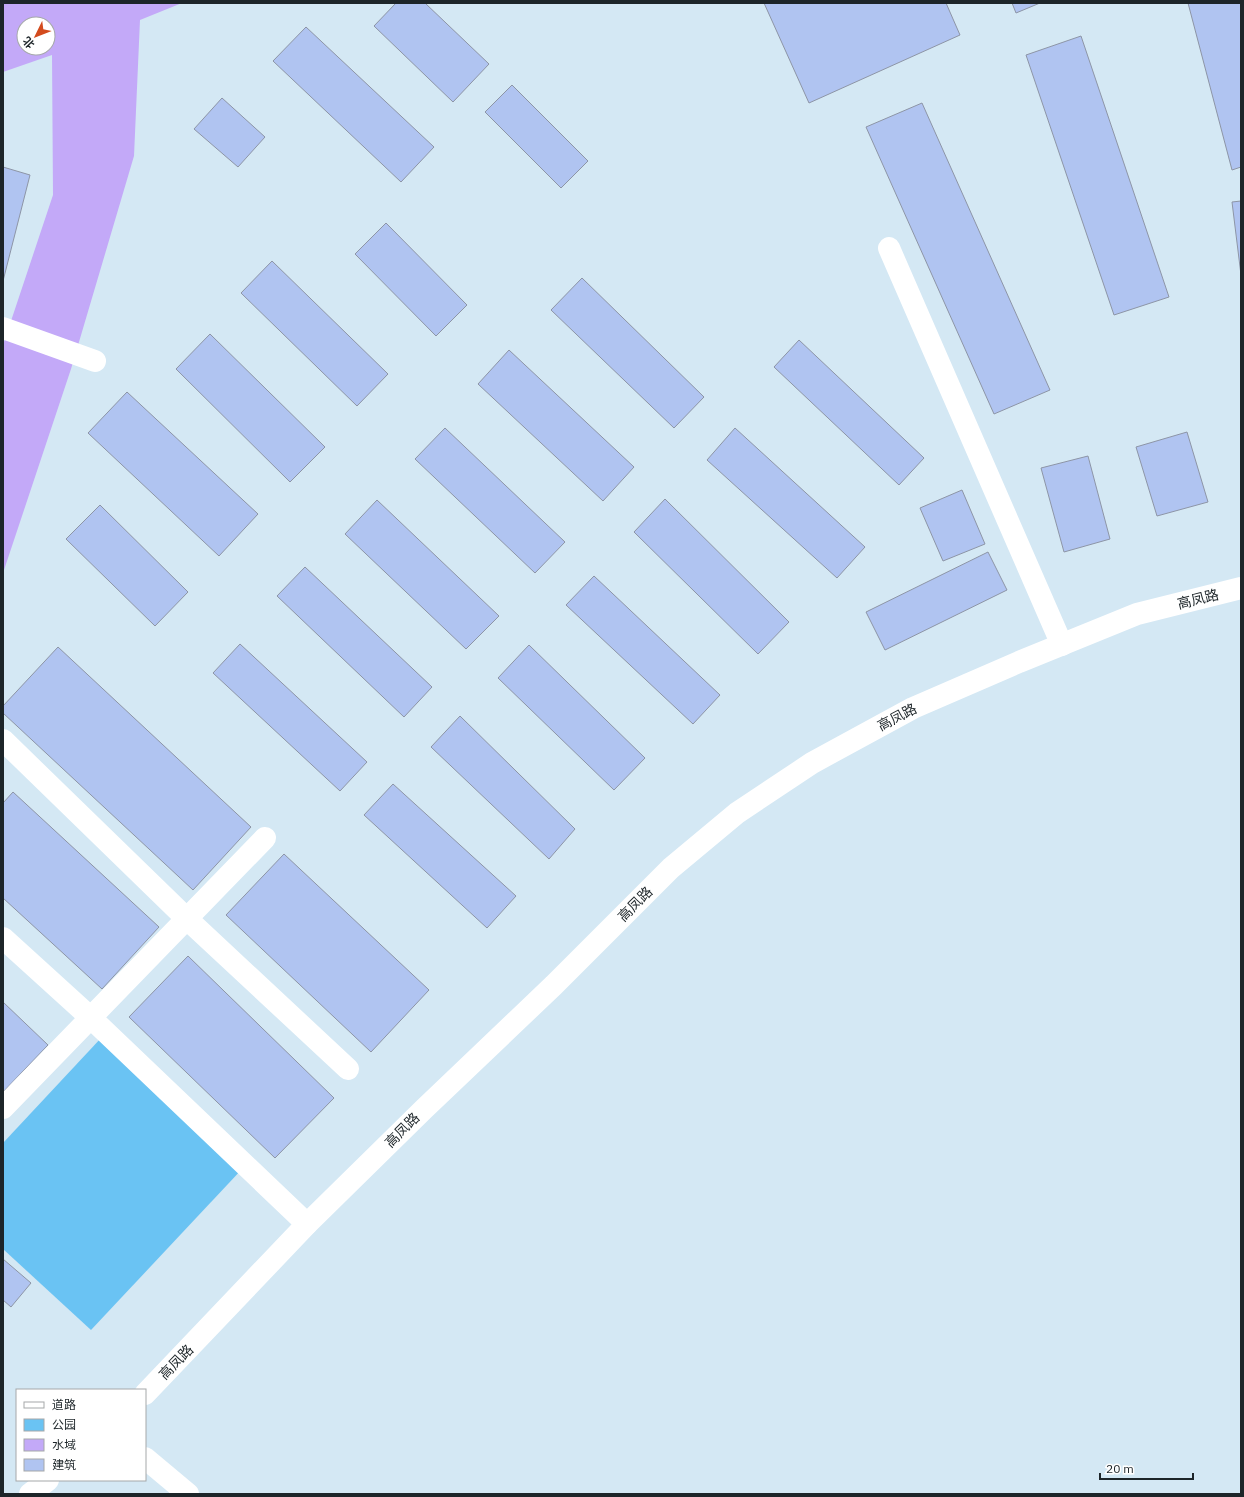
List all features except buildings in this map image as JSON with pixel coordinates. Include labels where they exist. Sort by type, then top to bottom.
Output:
[{"type":"street","points":[[888,248],[1062,645]]},
{"type":"street","points":[[3,328],[95,361]]},
{"type":"street","name":"高凤路","points":[[146,1393],[307,1224],[424,1109],[554,984],[671,868],[737,813],[812,763],[913,708],[1137,614],[1241,588]]},
{"type":"street","points":[[3,740],[186,918],[348,1069]]},
{"type":"street","points":[[3,1108],[264,838]]},
{"type":"street","points":[[3,938],[91,1018],[307,1224]]},
{"type":"street","points":[[146,1459],[188,1494]]},
{"type":"street","points":[[30,1494],[47,1481]]},
{"type":"green space","points":[[102,1037],[243,1168],[91,1330],[3,1249],[3,1143]]},
{"type":"water","points":[[3,3],[182,3],[140,20],[134,156],[71,369],[3,573],[3,345],[53,195],[52,56],[56,56],[56,16],[16,16],[16,56],[49,56],[3,72]]}]
